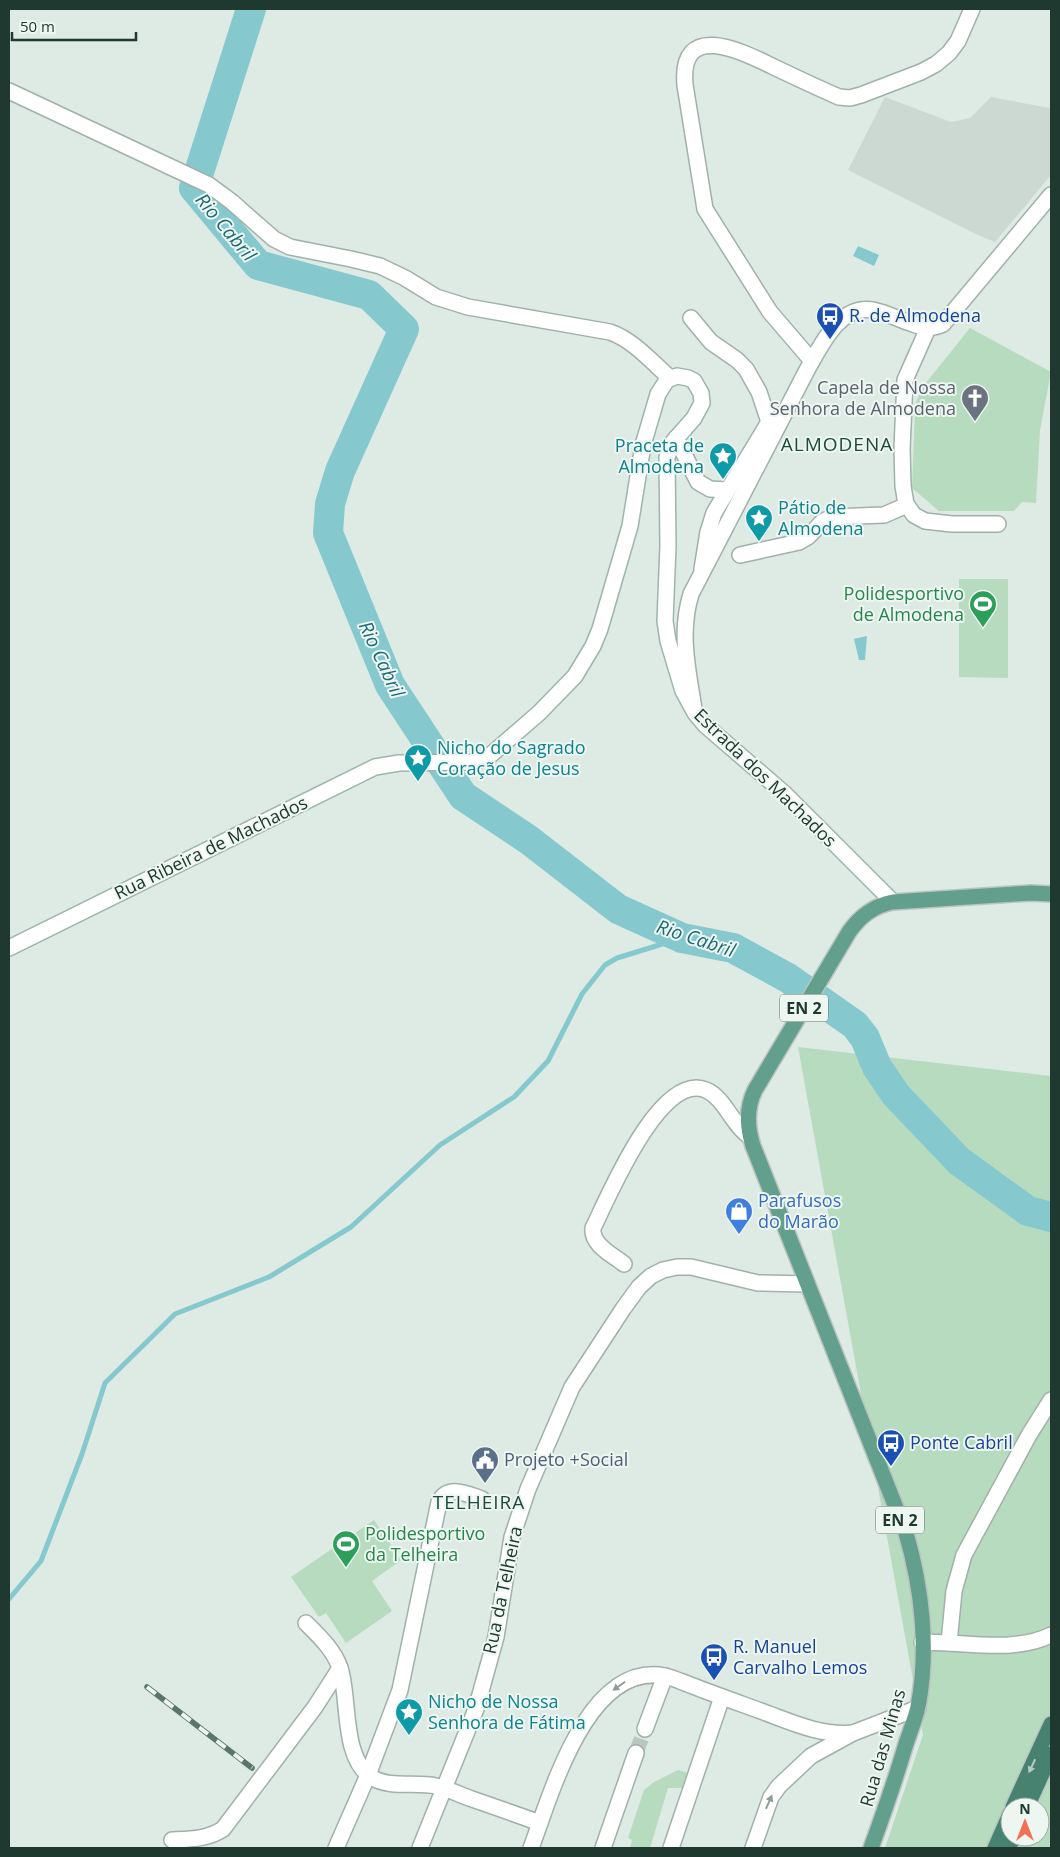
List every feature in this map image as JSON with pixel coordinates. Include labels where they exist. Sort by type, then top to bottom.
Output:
[{"type":"highway","points":[[1018,1797],[1051,1724]]},
{"type":"highway","points":[[1032,1797],[1051,1754]]},
{"type":"main road","name":"EN 2","points":[[806,1284],[750,1137],[749,1105],[758,1084],[849,932],[857,920],[867,912],[880,905],[892,902],[1031,893],[1051,894]]},
{"type":"main road","name":"Rua das Minas","points":[[806,1284],[906,1533],[917,1579],[922,1642],[922,1676],[918,1708],[871,1848]]},
{"type":"street","points":[[812,361],[770,312],[705,209],[685,85],[684,75],[688,60],[692,53],[699,48],[723,46],[741,52],[839,97],[854,97],[921,72],[944,58],[958,41],[972,9]]},
{"type":"street","points":[[9,91],[203,182],[224,196],[274,239],[290,248],[380,266],[405,278],[436,297],[468,307],[610,332],[630,343],[670,378]]},
{"type":"street","points":[[695,713],[686,659],[684,630],[688,603],[702,570],[771,430],[834,327],[853,311],[864,310],[876,311],[914,325],[928,328],[938,326],[950,316],[1051,195]]},
{"type":"street","points":[[691,318],[711,342],[737,360],[746,369],[759,392],[771,430]]},
{"type":"street","points":[[928,328],[905,380],[902,472],[907,505],[914,515],[925,522],[998,524]]},
{"type":"street","name":"Estrada dos Machados","points":[[670,378],[680,376],[691,380],[699,388],[702,397],[697,413],[676,438],[668,452],[666,464],[668,546],[665,621],[666,634],[683,691],[695,713],[710,730],[785,794],[892,902]]},
{"type":"street","name":"Rua Ribeira de Machados","points":[[9,948],[370,769],[385,764],[477,761],[491,756],[539,713],[575,676],[593,646],[600,629],[630,526],[647,428],[660,390],[670,378]]},
{"type":"street","points":[[702,570],[712,520],[727,490],[771,430]]},
{"type":"street","points":[[676,438],[698,482],[707,489],[727,490]]},
{"type":"street","points":[[740,555],[799,542],[828,518],[884,515],[907,505]]},
{"type":"street","points":[[624,1264],[597,1242],[593,1234],[594,1228],[630,1154],[647,1126],[664,1105],[681,1092],[702,1089],[714,1096],[740,1128],[750,1137]]},
{"type":"street","name":"Rua da Telheira","points":[[420,1848],[476,1709],[496,1637],[512,1537],[528,1489],[572,1387],[632,1296],[651,1276],[663,1270],[676,1267],[691,1267],[758,1283],[806,1284]]},
{"type":"street","points":[[949,1643],[954,1591],[964,1555],[1033,1427],[1051,1400]]},
{"type":"street","points":[[336,1848],[368,1775],[400,1690],[437,1505],[442,1496],[452,1491],[482,1499]]},
{"type":"street","points":[[306,1623],[325,1643],[340,1668],[350,1740],[358,1761],[368,1775],[386,1782],[426,1784],[445,1789],[540,1823]]},
{"type":"street","points":[[922,1642],[1019,1644],[1034,1642],[1051,1635]]},
{"type":"street","points":[[172,1840],[202,1838],[223,1829],[312,1712],[340,1668]]},
{"type":"street","points":[[531,1848],[571,1744],[603,1700],[623,1683],[638,1676],[665,1676],[814,1730],[834,1734],[853,1733]]},
{"type":"street","points":[[645,1729],[665,1676]]},
{"type":"street","points":[[671,1848],[722,1697]]},
{"type":"street","points":[[752,1848],[768,1803],[774,1792],[811,1756],[853,1733],[918,1708]]},
{"type":"street","points":[[603,1848],[636,1753]]},
{"type":"shaded area","points":[[885,97],[951,122],[970,118],[991,97],[1051,107],[1051,175],[995,242],[978,235],[848,170]]},
{"type":"green space","points":[[970,328],[1051,372],[1040,430],[1036,503],[1022,502],[1014,511],[939,511],[912,488],[916,402],[921,389]]},
{"type":"green space","name":"Polidesportivo de Almodena","points":[[959,579],[1008,579],[1008,678],[959,677]]},
{"type":"green space","points":[[798,1047],[1051,1076],[1051,1848],[885,1848],[923,1735]]},
{"type":"green space","name":"Polidesportivo da Telheira","points":[[374,1520],[401,1560],[372,1581],[392,1611],[346,1643],[326,1613],[319,1617],[291,1577]]},
{"type":"green space","points":[[678,1770],[686,1772],[687,1777],[684,1788],[668,1788],[650,1848],[630,1848],[632,1840],[628,1838],[644,1790],[654,1782]]},
{"type":"water","points":[[858,246],[879,255],[874,266],[853,256]]},
{"type":"water","points":[[867,636],[865,660],[859,660],[854,639]]},
{"type":"waterway","name":"Rio Cabril","points":[[251,9],[194,188],[258,265],[369,295],[404,329],[340,471],[330,504],[328,533],[390,685],[463,796],[529,840],[618,909],[682,938],[733,948],[788,978],[855,1025],[865,1038],[877,1067],[896,1095],[959,1161],[1028,1211],[1051,1217]]},
{"type":"waterway","points":[[9,1599],[41,1561],[82,1454],[105,1383],[175,1314],[269,1277],[351,1227],[440,1145],[514,1097],[548,1061],[582,994],[605,965],[617,958],[682,938]]},
{"type":"tunnel","points":[[636,1753],[645,1729]]},
{"type":"railway","points":[[147,1687],[252,1768]]},
{"type":"place","name":"R. de Almodena","points":[[830,340]]},
{"type":"place","name":"Capela de Nossa Senhora de Almodena","points":[[975,422]]},
{"type":"place","name":"Praceta de Almodena","points":[[723,480]]},
{"type":"place","name":"Pátio de Almodena","points":[[759,542]]},
{"type":"place","name":"Polidesportivo de Almodena","points":[[983,628]]},
{"type":"place","name":"Nicho do Sagrado Coração de Jesus","points":[[418,782]]},
{"type":"place","name":"Parafusos do Marão","points":[[739,1235]]},
{"type":"place","name":"Ponte Cabril","points":[[891,1467]]},
{"type":"place","name":"Projeto +Social","points":[[485,1484]]},
{"type":"place","name":"Polidesportivo da Telheira","points":[[346,1568]]},
{"type":"place","name":"R. Manuel Carvalho Lemos","points":[[714,1681]]},
{"type":"place","name":"Nicho de Nossa Senhora de Fátima","points":[[409,1736]]},
{"type":"district","name":"ALMODENA","points":[[837,444]]},
{"type":"district","name":"TELHEIRA","points":[[479,1502]]}]
